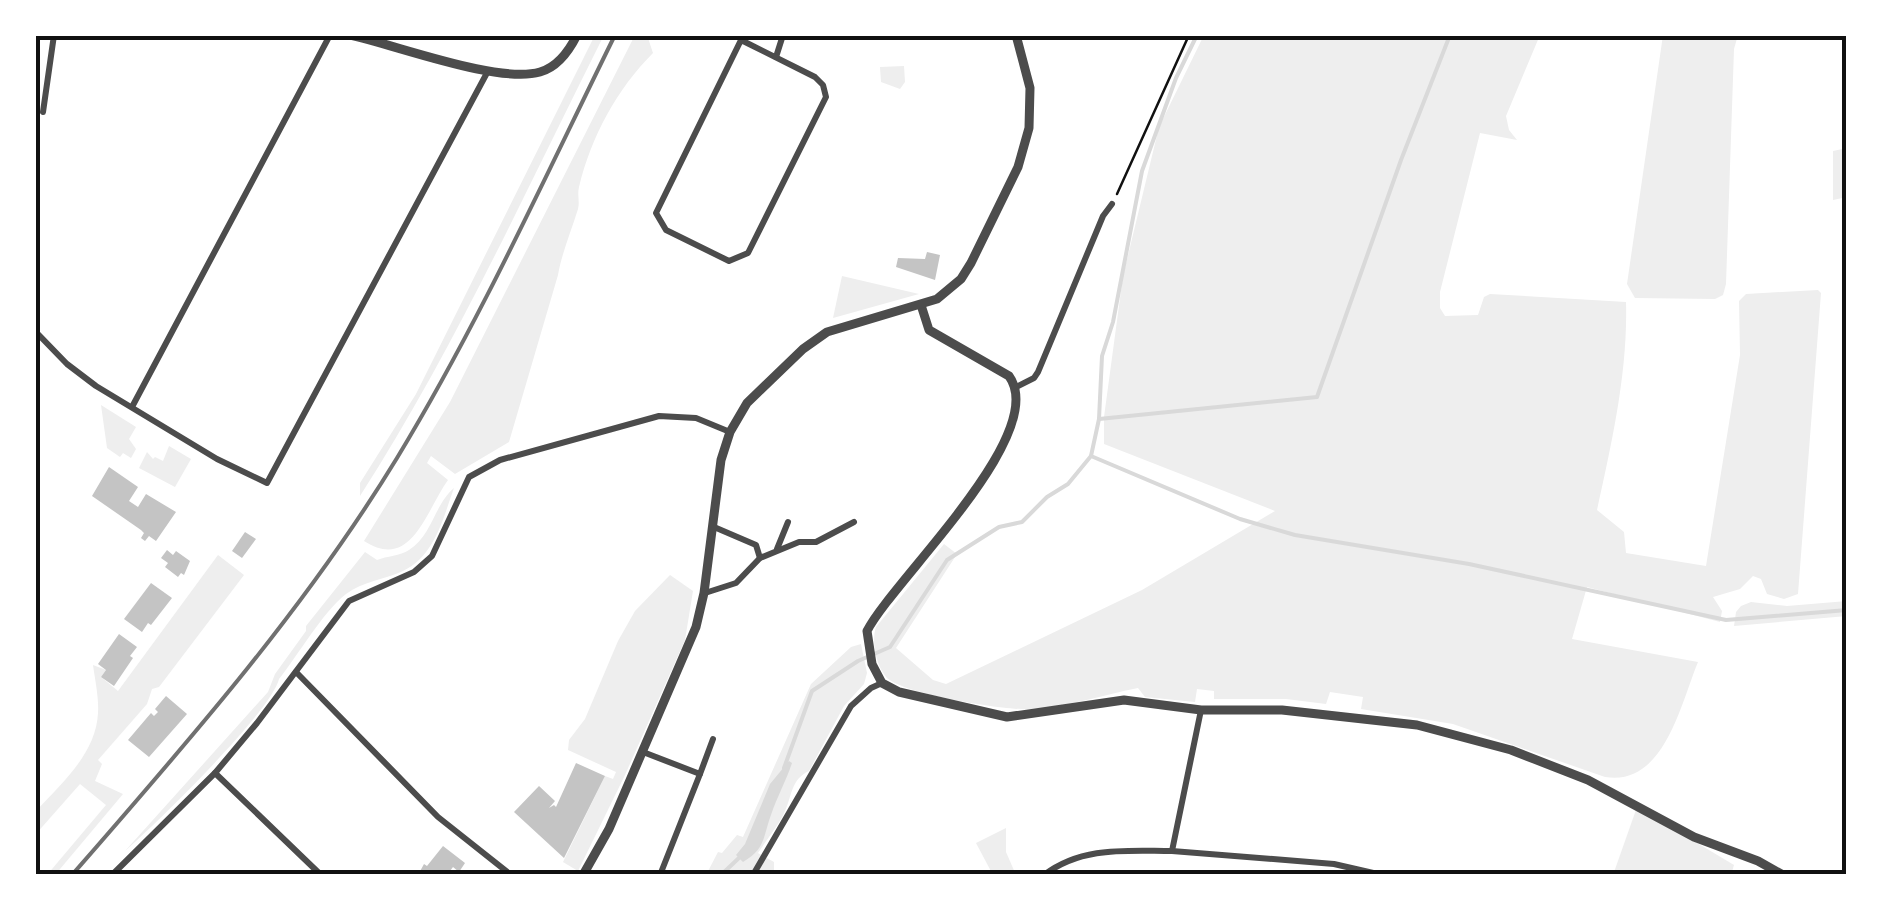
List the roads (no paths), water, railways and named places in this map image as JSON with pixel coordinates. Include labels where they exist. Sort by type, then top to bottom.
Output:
[{"type":"street","points":[[43,112],[54,35]]},
{"type":"street","points":[[132,407],[330,35]]},
{"type":"street","points":[[350,35],[488,71],[520,74],[543,72],[567,55],[577,35]]},
{"type":"street","points":[[776,58],[784,35]]},
{"type":"street","points":[[584,875],[610,829],[696,628],[721,460],[730,432],[757,391],[827,332],[937,299],[961,279],[998,212],[1030,128],[1030,88],[1016,35]]},
{"type":"street","points":[[742,40],[776,58],[820,80],[826,91],[824,104],[748,252],[734,260],[724,260],[666,230],[657,220],[658,205],[742,40]]},
{"type":"street","points":[[35,331],[67,364],[132,407],[218,460],[266,483],[488,71]]},
{"type":"street","points":[[1016,387],[1038,372],[1103,216],[1112,204]]},
{"type":"street","points":[[921,305],[929,330],[1005,372],[1016,387],[1016,412],[988,470],[954,522],[872,622],[868,640],[872,664],[882,684],[899,692],[1007,717],[1124,700],[1201,710],[1282,710],[1398,722],[1511,750],[1588,780],[1694,838],[1758,861],[1783,875]]},
{"type":"street","points":[[112,875],[215,773],[348,602],[414,572],[432,556],[469,477],[500,460],[660,416],[696,418],[730,432]]},
{"type":"street","points":[[777,550],[788,522]]},
{"type":"street","points":[[704,593],[736,583],[760,558],[799,542],[816,542],[854,522]]},
{"type":"street","points":[[714,527],[756,545],[760,558]]},
{"type":"street","points":[[296,672],[438,817],[511,875]]},
{"type":"street","points":[[753,875],[851,706],[871,688],[882,684]]},
{"type":"street","points":[[1172,851],[1201,710]]},
{"type":"street","points":[[660,875],[713,739]]},
{"type":"street","points":[[643,752],[700,774]]},
{"type":"street","points":[[215,773],[322,875]]},
{"type":"street","points":[[1044,875],[1064,862],[1088,854],[1172,851],[1334,864],[1382,875]]},
{"type":"waterway","points":[[784,768],[812,691],[858,661],[890,647],[947,560],[999,527],[1022,522],[1047,497],[1068,484],[1091,456],[1099,419],[1102,356],[1113,322],[1142,171],[1176,78],[1197,35]]},
{"type":"waterway","points":[[1099,419],[1317,397],[1450,35]]},
{"type":"waterway","points":[[1091,456],[1240,519],[1295,535],[1469,564],[1726,620],[1847,610]]},
{"type":"waterway","points":[[721,875],[741,856]]},
{"type":"railway","points":[[72,875],[244,673],[361,514],[456,355],[615,35]]}]
